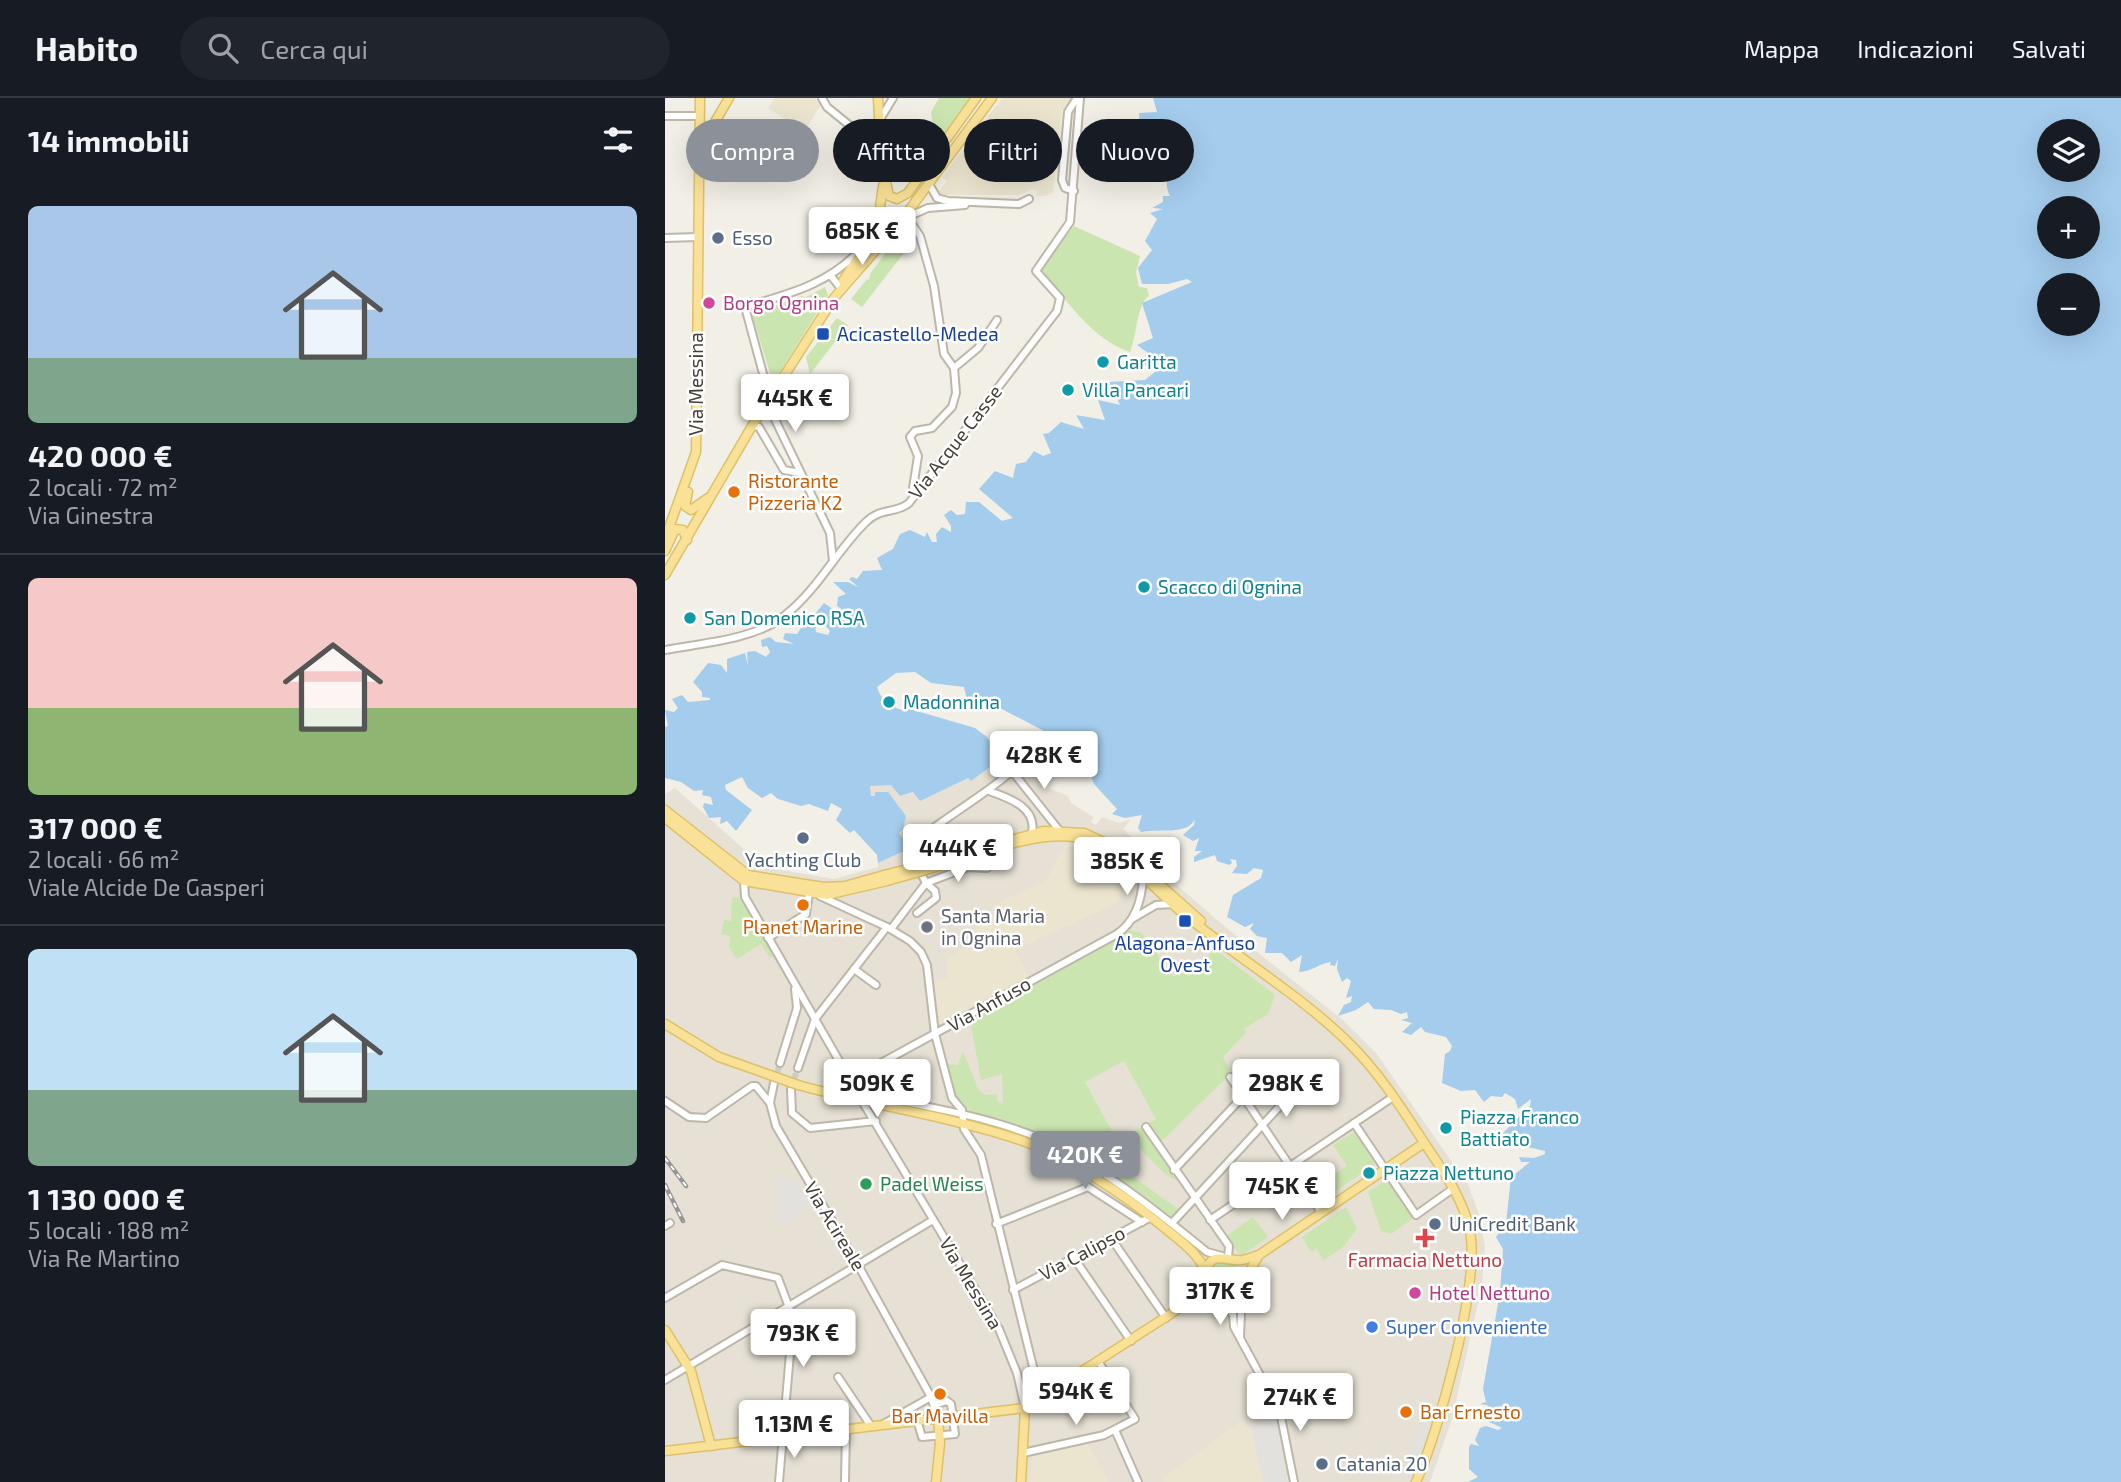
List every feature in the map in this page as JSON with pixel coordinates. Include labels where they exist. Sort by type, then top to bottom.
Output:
[{"type":"main road","name":"Via Messina","points":[[699,119],[700,98]]},
{"type":"main road","points":[[716,119],[729,98]]},
{"type":"main road","points":[[878,98],[879,119]]},
{"type":"main road","points":[[950,136],[978,98]]},
{"type":"main road","points":[[665,575],[752,426],[834,298],[904,219],[992,98]]},
{"type":"main road","name":"Via Messina","points":[[665,539],[696,452],[700,182]]},
{"type":"main road","points":[[834,298],[873,235],[884,203],[883,182]]},
{"type":"main road","points":[[885,182],[889,195],[894,199],[901,198],[915,182]]},
{"type":"main road","points":[[689,476],[691,486],[685,503],[688,509],[697,509],[716,489]]},
{"type":"main road","points":[[665,551],[675,529],[683,530],[687,540]]},
{"type":"main road","points":[[665,810],[757,881],[812,893],[846,893],[886,878]]},
{"type":"main road","points":[[665,818],[744,881],[835,887],[925,874],[1057,836],[1099,844],[1143,877],[1172,904],[1210,931]]},
{"type":"main road","points":[[925,874],[1032,833],[1059,830],[1092,835],[1115,846],[1210,931],[1345,1039],[1392,1095],[1455,1190],[1470,1232],[1471,1279],[1435,1433],[1416,1482]]},
{"type":"main road","points":[[665,1024],[719,1058],[794,1087],[963,1120],[1029,1143],[1100,1183],[1151,1217],[1185,1246],[1199,1260],[1205,1271]]},
{"type":"main road","points":[[1189,1302],[1233,1297],[1242,1289],[1246,1274],[1259,1255],[1424,1143]]},
{"type":"main road","points":[[665,1451],[1025,1408],[1189,1302],[1204,1283],[1205,1271],[1212,1261],[1259,1255]]},
{"type":"main road","points":[[1229,1258],[1246,1274]]},
{"type":"main road","points":[[1204,1283],[1217,1297]]},
{"type":"main road","points":[[665,1330],[688,1366],[711,1446]]},
{"type":"main road","name":"Via Messina","points":[[1021,1482],[1025,1408]]},
{"type":"main road","points":[[936,1482],[940,1440],[938,1418]]},
{"type":"street","points":[[822,98],[827,107],[842,119]]},
{"type":"street","points":[[880,119],[893,98]]},
{"type":"street","points":[[1079,98],[1074,191],[1065,188],[1062,180],[1068,112],[1079,98]]},
{"type":"street","points":[[665,116],[699,116]]},
{"type":"street","points":[[929,184],[940,200],[974,204]]},
{"type":"street","name":"Via Acque Casse","points":[[665,650],[759,630],[773,623],[791,610],[874,514],[902,509],[1061,302],[1037,271],[1070,222],[1074,191]]},
{"type":"street","points":[[916,493],[913,488],[918,456],[910,437],[915,432],[932,428],[952,407],[956,393],[954,368],[944,354],[934,286],[920,236],[904,219],[928,208],[1019,204],[1029,199]]},
{"type":"street","points":[[772,395],[765,382],[745,307],[800,291],[831,276],[873,235]]},
{"type":"street","points":[[665,238],[698,237]]},
{"type":"street","points":[[831,276],[839,286]]},
{"type":"street","points":[[954,368],[978,348],[996,320]]},
{"type":"street","points":[[767,403],[830,533],[834,549],[833,562]]},
{"type":"street","points":[[752,426],[759,427],[783,470],[800,473]]},
{"type":"street","points":[[918,912],[936,898],[935,891],[908,848],[963,805],[989,791],[1012,771],[1059,830]]},
{"type":"street","points":[[989,791],[1019,803],[1033,822],[1032,833]]},
{"type":"street","points":[[798,1068],[815,1019],[889,928],[925,874],[968,867],[987,868]]},
{"type":"street","points":[[1129,923],[1142,895],[1143,877]]},
{"type":"street","points":[[744,881],[743,893],[857,1093],[1030,1135],[1120,1184],[1207,1252],[1229,1258],[1229,1246],[1146,1128]]},
{"type":"street","points":[[768,938],[806,914],[812,893],[889,928],[916,945],[927,965],[935,1034],[953,1098],[981,1155],[1037,1383],[1046,1395]]},
{"type":"street","name":"Via Anfuso","points":[[850,1080],[935,1034],[1156,905],[1172,904]]},
{"type":"street","points":[[854,969],[876,985]]},
{"type":"street","points":[[780,1063],[797,1008],[793,980]]},
{"type":"street","points":[[797,1008],[808,1007]]},
{"type":"street","points":[[1174,1170],[1262,1076]]},
{"type":"street","points":[[1230,1077],[1321,1212]]},
{"type":"street","points":[[770,1103],[772,1079]]},
{"type":"street","points":[[666,1113],[668,1104],[695,1119],[706,1118],[756,1086],[770,1103]]},
{"type":"street","points":[[794,1087],[792,1113],[810,1128],[876,1121]]},
{"type":"street","points":[[1173,1223],[1291,1094]]},
{"type":"street","points":[[1210,1220],[1392,1095]]},
{"type":"street","name":"Via Messina","points":[[862,1101],[1008,1347],[1025,1408]]},
{"type":"street","name":"Via Acireale","points":[[770,1103],[776,1126],[858,1265],[933,1401],[938,1418]]},
{"type":"street","points":[[1354,1123],[1416,1214],[1455,1190]]},
{"type":"street","points":[[1100,1183],[1105,1196]]},
{"type":"street","points":[[996,1224],[1088,1186],[1142,1222]]},
{"type":"street","name":"Via Calipso","points":[[1013,1290],[1151,1217]]},
{"type":"street","points":[[665,1380],[933,1220]]},
{"type":"street","points":[[1111,1238],[1166,1318]]},
{"type":"street","points":[[1074,1258],[1131,1341]]},
{"type":"street","points":[[665,1298],[722,1265],[778,1278],[793,1318],[779,1482]]},
{"type":"street","points":[[1240,1339],[1242,1289]]},
{"type":"street","points":[[1217,1297],[1233,1315],[1234,1327],[1272,1395],[1285,1432],[1294,1482]]},
{"type":"street","points":[[1023,1453],[1115,1430],[1135,1419],[1098,1361]]},
{"type":"street","points":[[838,1377],[871,1426]]},
{"type":"street","points":[[884,1424],[933,1401],[947,1401],[958,1416],[955,1434],[940,1440],[922,1437],[915,1420]]},
{"type":"street","points":[[845,1482],[846,1429]]},
{"type":"street","points":[[1115,1430],[1138,1482]]},
{"type":"shaded area","points":[[775,98],[815,98],[822,103],[812,119],[784,119],[768,108]]},
{"type":"shaded area","points":[[1002,98],[1072,98],[1062,111],[1061,119],[986,119]]},
{"type":"shaded area","points":[[964,148],[964,182],[1054,182],[1053,192],[1045,196],[1036,196],[1037,191],[1032,189],[1020,195],[942,195],[938,193],[946,182],[950,182],[950,166]]},
{"type":"shaded area","points":[[1008,754],[1022,773],[1034,764],[1045,778],[1044,786],[1068,796],[1071,803],[1094,817],[1091,822],[1096,825],[1102,817],[1119,823],[1131,819],[1123,829],[1134,839],[1130,845],[1229,930],[1343,1020],[1376,1053],[1468,1185],[1479,1214],[1485,1247],[1482,1285],[1452,1419],[1430,1482],[665,1482],[665,794],[675,788],[764,867],[834,879],[878,867],[878,863],[903,852],[899,833],[875,793],[875,796],[870,796],[870,785],[892,785],[900,796],[968,778],[971,781]]},
{"type":"shaded area","points":[[1066,842],[1080,845],[1117,864],[1134,880],[1135,889],[1119,897],[1121,901],[1015,950],[1028,976],[938,1025],[931,982],[947,978],[947,959],[969,945],[977,922],[998,912],[993,905],[1046,881]]},
{"type":"shaded area","points":[[777,1178],[795,1182],[807,1199],[808,1206],[788,1222],[775,1219]]},
{"type":"shaded area","points":[[1432,1406],[1412,1472],[1434,1406],[1439,1406],[1432,1432],[1413,1482],[1408,1482],[1404,1470],[1425,1412]]},
{"type":"shaded area","points":[[1275,1409],[1290,1482],[1263,1482],[1252,1428]]},
{"type":"shaded area","points":[[1243,1420],[1249,1429],[1252,1428],[1263,1482],[1165,1482],[1163,1478]]},
{"type":"shaded area","points":[[1087,1443],[1109,1482],[1030,1482],[1032,1457]]},
{"type":"green space","points":[[939,98],[972,98],[950,128],[950,119],[932,119],[931,112]]},
{"type":"green space","points":[[1074,226],[1140,256],[1136,273],[1139,287],[1147,288],[1149,296],[1142,305],[1130,352],[1103,338],[1091,328],[1040,269]]},
{"type":"green space","points":[[902,231],[914,240],[862,307],[851,299],[867,279],[869,280],[870,274]]},
{"type":"green space","points":[[825,287],[828,295],[773,383],[752,315],[801,296],[806,297]]},
{"type":"green space","points":[[837,318],[848,325],[810,374],[806,357]]},
{"type":"green space","points":[[732,897],[741,898],[773,955],[770,958],[761,944],[737,959],[729,947],[730,936],[721,934],[724,920],[731,921]]},
{"type":"green space","points":[[1130,930],[1142,933],[1147,942],[1153,940],[1160,949],[1157,951],[1160,962],[1174,977],[1216,950],[1275,995],[1268,1014],[1244,1029],[1246,1033],[1223,1057],[1231,1073],[1160,1143],[1148,1124],[1156,1119],[1124,1061],[1085,1082],[1117,1140],[1142,1127],[1179,1182],[1164,1173],[1134,1142],[1118,1153],[1132,1176],[1178,1209],[1172,1217],[1134,1189],[1074,1152],[1032,1131],[965,1107],[955,1095],[946,1064],[958,1065],[963,1051],[978,1089],[985,1095],[997,1094],[997,1101],[1003,1104],[1002,1074],[981,1080],[970,1020]]},
{"type":"green space","points":[[1354,1132],[1375,1164],[1327,1197],[1321,1183],[1347,1166],[1333,1145]]},
{"type":"green space","points":[[1387,1180],[1413,1218],[1391,1234],[1381,1231],[1368,1192]]},
{"type":"green space","points":[[1346,1207],[1357,1229],[1342,1248],[1324,1260],[1316,1248],[1311,1252],[1302,1237]]},
{"type":"green space","points":[[1253,1217],[1268,1237],[1241,1256],[1226,1236]]},
{"type":"green space","points":[[1224,1261],[1235,1266],[1240,1277],[1235,1288],[1224,1293],[1213,1288],[1208,1277],[1213,1266]]},
{"type":"water","points":[[1153,98],[2121,98],[2121,1482],[1468,1482],[1478,1477],[1469,1469],[1469,1447],[1471,1444],[1479,1446],[1475,1440],[1480,1428],[1502,1428],[1485,1420],[1495,1414],[1487,1405],[1480,1404],[1486,1402],[1483,1389],[1500,1292],[1503,1249],[1496,1237],[1506,1223],[1511,1177],[1530,1162],[1521,1162],[1519,1157],[1534,1158],[1545,1154],[1545,1151],[1519,1145],[1514,1148],[1514,1144],[1508,1144],[1499,1137],[1530,1106],[1531,1099],[1518,1109],[1515,1099],[1505,1093],[1502,1097],[1491,1096],[1484,1102],[1475,1090],[1461,1091],[1442,1083],[1445,1054],[1452,1046],[1446,1037],[1425,1032],[1421,1027],[1411,1035],[1402,1032],[1412,1023],[1401,1020],[1408,1018],[1407,1012],[1401,1014],[1391,1010],[1374,1009],[1368,1002],[1356,1010],[1338,1016],[1344,1005],[1351,1002],[1352,996],[1346,998],[1351,981],[1347,978],[1342,982],[1337,969],[1338,959],[1335,966],[1330,965],[1331,962],[1299,972],[1302,955],[1291,962],[1282,953],[1265,953],[1267,938],[1257,936],[1250,929],[1254,923],[1245,927],[1227,917],[1233,895],[1261,878],[1263,870],[1254,868],[1247,874],[1232,873],[1237,866],[1236,860],[1230,859],[1232,863],[1229,865],[1217,861],[1215,855],[1194,862],[1194,857],[1202,851],[1195,851],[1199,838],[1193,841],[1183,835],[1194,825],[1195,819],[1186,828],[1179,830],[1141,832],[1138,828],[1142,815],[1125,818],[1112,814],[1117,809],[1094,784],[1088,769],[1061,740],[983,699],[967,700],[964,687],[931,683],[915,672],[896,673],[877,687],[883,699],[897,708],[902,710],[903,707],[975,728],[987,737],[1001,759],[971,781],[968,778],[920,801],[913,792],[900,796],[891,785],[870,786],[871,796],[875,796],[875,792],[888,792],[906,816],[903,829],[899,833],[907,844],[904,851],[878,863],[877,855],[854,830],[850,833],[836,820],[842,809],[831,803],[828,811],[809,804],[801,806],[778,799],[771,793],[762,798],[748,788],[742,777],[725,785],[726,790],[752,810],[736,831],[727,821],[720,824],[721,817],[709,818],[703,807],[704,803],[713,805],[711,797],[702,795],[703,790],[694,791],[681,782],[665,778],[665,727],[668,726],[665,710],[674,712],[678,708],[672,699],[682,695],[688,702],[710,700],[702,697],[702,692],[693,682],[708,663],[721,665],[727,673],[727,659],[745,653],[748,666],[747,652],[755,651],[766,657],[770,652],[767,646],[762,647],[761,640],[770,637],[776,642],[794,644],[783,639],[785,633],[797,634],[801,628],[815,623],[816,632],[828,635],[830,631],[815,614],[824,603],[839,613],[847,613],[837,606],[838,597],[846,594],[833,582],[848,582],[858,587],[849,579],[857,579],[863,571],[882,570],[877,558],[893,549],[900,534],[910,530],[925,537],[927,532],[932,542],[937,542],[936,534],[942,527],[951,532],[951,526],[944,515],[951,510],[957,515],[965,514],[966,502],[979,502],[1002,521],[1013,518],[979,489],[995,471],[1013,478],[1016,464],[1026,462],[1034,451],[1043,456],[1051,453],[1043,434],[1049,433],[1061,422],[1084,429],[1076,415],[1105,420],[1098,400],[1120,405],[1109,382],[1145,380],[1156,371],[1140,362],[1148,353],[1137,345],[1153,338],[1142,303],[1192,282],[1187,279],[1168,284],[1142,284],[1138,268],[1152,250],[1145,241],[1157,219],[1150,213],[1163,209],[1152,208],[1163,202],[1163,196],[1170,196],[1167,182],[1194,182],[1194,119],[1140,119],[1139,113],[1157,112]]},
{"type":"tunnel","points":[[775,1081],[780,1063]]},
{"type":"tunnel","points":[[791,1087],[798,1068]]},
{"type":"railway","points":[[665,1158],[686,1186]]},
{"type":"railway","points":[[665,1185],[683,1221]]},
{"type":"place","name":"Esso","points":[[718,238]]},
{"type":"place","name":"Borgo Ognina","points":[[709,303]]},
{"type":"place","name":"Acicastello-Medea","points":[[823,334]]},
{"type":"place","name":"Garitta","points":[[1103,362]]},
{"type":"place","name":"Villa Pancari","points":[[1068,390]]},
{"type":"place","name":"Ristorante Pizzeria K2","points":[[734,492]]},
{"type":"place","name":"Scacco di Ognina","points":[[1144,587]]},
{"type":"place","name":"San Domenico RSA","points":[[690,618]]},
{"type":"place","name":"Madonnina","points":[[889,702]]},
{"type":"place","name":"Yachting Club","points":[[803,838]]},
{"type":"place","name":"Planet Marine","points":[[803,905]]},
{"type":"place","name":"Alagona-Anfuso Ovest","points":[[1185,921]]},
{"type":"place","name":"Santa Maria in Ognina","points":[[927,927]]},
{"type":"place","name":"Piazza Franco Battiato","points":[[1446,1128]]},
{"type":"place","name":"Piazza Nettuno","points":[[1369,1173]]},
{"type":"place","name":"Padel Weiss","points":[[866,1184]]},
{"type":"place","name":"UniCredit Bank","points":[[1435,1224]]},
{"type":"place","name":"Farmacia Nettuno","points":[[1425,1238]]},
{"type":"place","name":"Hotel Nettuno","points":[[1415,1293]]},
{"type":"place","name":"Super Conveniente","points":[[1372,1327]]},
{"type":"place","name":"Bar Mavilla","points":[[940,1394]]},
{"type":"place","name":"Bar Ernesto","points":[[1406,1412]]},
{"type":"place","name":"Catania 20","points":[[1322,1464]]}]
